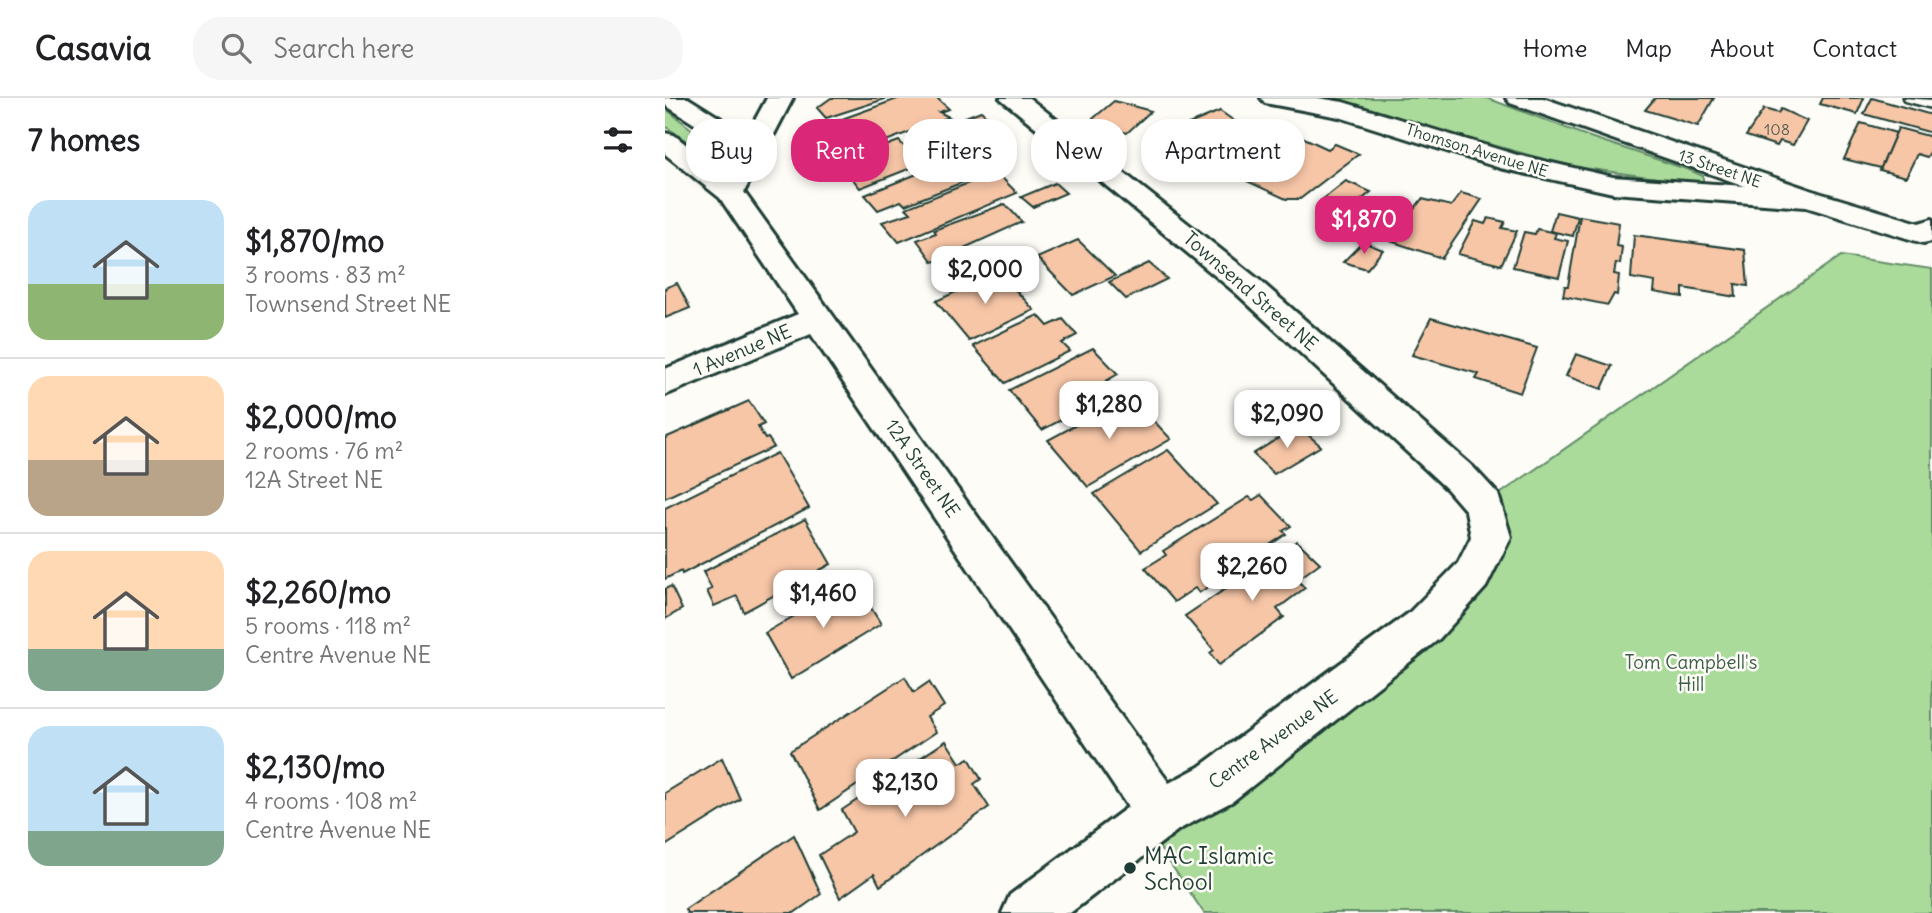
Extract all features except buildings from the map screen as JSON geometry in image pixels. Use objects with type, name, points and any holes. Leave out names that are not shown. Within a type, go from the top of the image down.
[{"type":"street","points":[[671,98],[704,119]]},
{"type":"street","points":[[769,119],[781,98]]},
{"type":"street","name":"Townsend Street NE","points":[[1013,98],[1163,215],[1247,286],[1459,478],[1483,505],[1491,537]]},
{"type":"street","name":"Thomson Avenue NE","points":[[1274,98],[1343,110],[1510,162],[1613,185],[1809,199]]},
{"type":"street","name":"13 Street NE","points":[[1519,98],[1809,199],[1928,231]]},
{"type":"street","name":"12A Street NE","points":[[665,141],[730,192],[820,317],[1161,813]]},
{"type":"street","points":[[730,192],[735,182]]},
{"type":"street","name":"1 Avenue NE","points":[[665,383],[820,317]]},
{"type":"street","name":"Centre Avenue NE","points":[[1028,913],[1161,813],[1216,784],[1424,626],[1472,575],[1491,537]]},
{"type":"lane","points":[[1910,98],[1932,104]]},
{"type":"green space","points":[[1321,98],[1487,98],[1587,136],[1692,171],[1703,176],[1703,181],[1692,183],[1569,166]]},
{"type":"green space","points":[[665,108],[686,125],[686,141],[665,126]]},
{"type":"green space","name":"Tom Campbell's Hill","points":[[1841,256],[1932,269],[1932,913],[1204,913],[1144,825],[1473,575],[1484,505]]},
{"type":"place","name":"MAC Islamic School","points":[[1130,868]]}]
